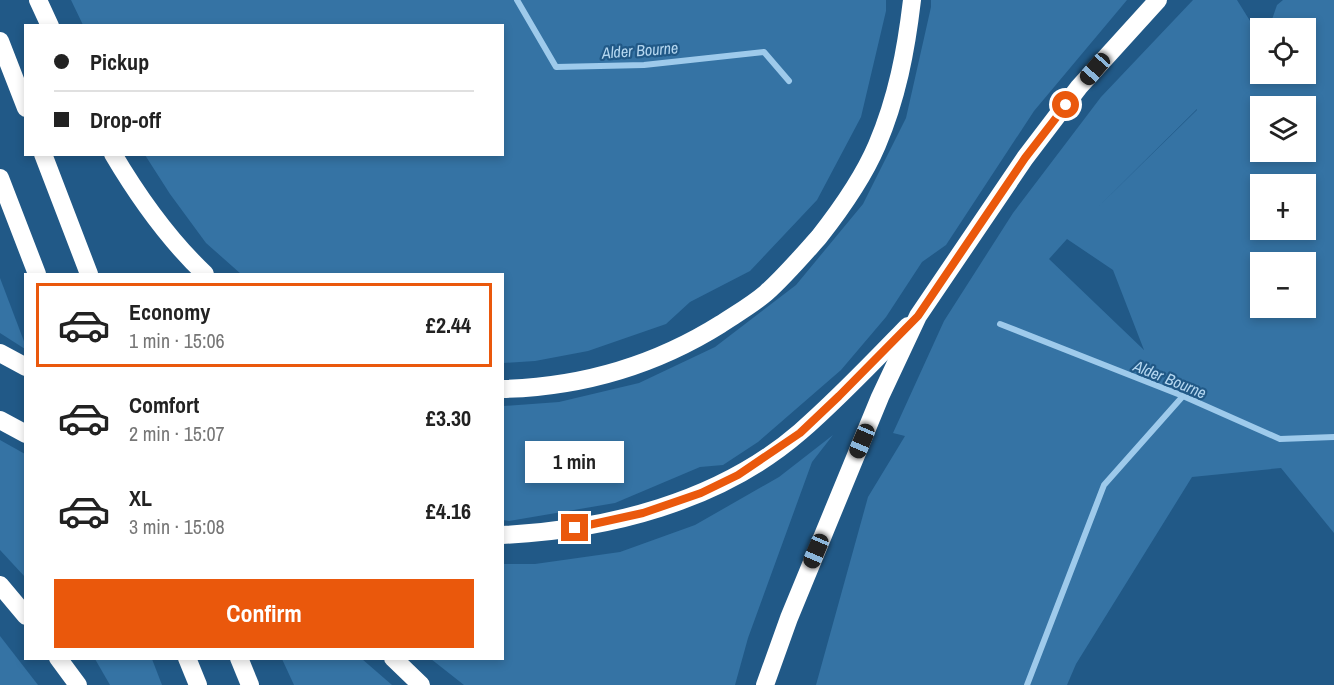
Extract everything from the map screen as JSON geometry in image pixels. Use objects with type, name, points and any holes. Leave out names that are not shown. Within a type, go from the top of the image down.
[{"type":"highway","points":[[38,0],[49,24]]},
{"type":"highway","points":[[504,389],[554,386],[634,367],[665,355],[696,339],[765,294],[826,228],[846,200],[876,147],[899,80],[906,50],[912,0]]},
{"type":"highway","points":[[765,685],[789,618],[880,397],[918,316],[1025,158],[1079,87],[1158,0]]},
{"type":"highway","points":[[0,41],[24,103]]},
{"type":"highway","points":[[44,156],[89,273]]},
{"type":"highway","points":[[114,156],[158,223],[204,273]]},
{"type":"highway","points":[[0,178],[37,273]]},
{"type":"highway","points":[[504,536],[556,531],[643,513],[701,493],[738,475],[800,433],[918,316]]},
{"type":"highway","points":[[0,353],[24,367]]},
{"type":"highway","points":[[0,420],[24,433]]},
{"type":"highway","points":[[0,585],[24,614]]},
{"type":"highway","points":[[59,660],[78,685]]},
{"type":"highway","points":[[188,660],[198,685]]},
{"type":"highway","points":[[240,660],[250,685]]},
{"type":"highway","points":[[395,660],[421,685]]},
{"type":"shaded area","points":[[71,0],[886,0],[886,11],[861,117],[817,200],[750,271],[690,302],[666,324],[588,351],[535,361],[504,363],[504,273],[240,273],[206,243],[146,156],[504,156],[504,24],[83,24]]},
{"type":"shaded area","points":[[931,0],[1127,0],[1034,111],[946,245],[922,262],[886,317],[841,370],[758,442],[723,465],[700,467],[615,503],[504,520],[504,406],[559,402],[639,383],[715,347],[796,285],[863,204],[906,118]]},
{"type":"shaded area","points":[[1193,0],[1237,0],[1250,21],[1250,84],[1316,84],[1316,18],[1272,18],[1277,5],[1283,0],[1334,0],[1334,533],[1281,468],[1192,477],[1076,664],[1067,685],[816,685],[868,497],[905,436],[893,433],[944,321],[1013,213],[1101,97]],"holes":[[[1197,109],[1197,110],[1097,208]],[[1067,239],[1113,270],[1144,350],[1049,259]]]},
{"type":"shaded area","points":[[0,278],[24,341],[24,348],[0,333]]},
{"type":"shaded area","points":[[833,435],[812,462],[748,638],[735,685],[464,685],[432,660],[504,660],[504,564],[535,564],[620,552],[695,525],[779,477]]},
{"type":"shaded area","points":[[0,440],[24,453],[24,576],[0,550]]},
{"type":"shaded area","points":[[0,636],[38,685],[0,685]]},
{"type":"shaded area","points":[[96,660],[152,660],[162,685],[110,685]]},
{"type":"shaded area","points":[[282,660],[363,660],[392,685],[294,685]]},
{"type":"waterway","name":"Alder Bourne","points":[[517,0],[556,67],[644,65],[764,52],[789,81]]},
{"type":"waterway","name":"Alder Bourne","points":[[1000,324],[1183,396],[1280,439],[1334,437]]},
{"type":"waterway","points":[[1027,685],[1104,485],[1183,396]]},
{"type":"route","points":[[575,528],[643,513],[701,493],[738,475],[800,433],[918,316],[1025,158],[1066,105]]}]
